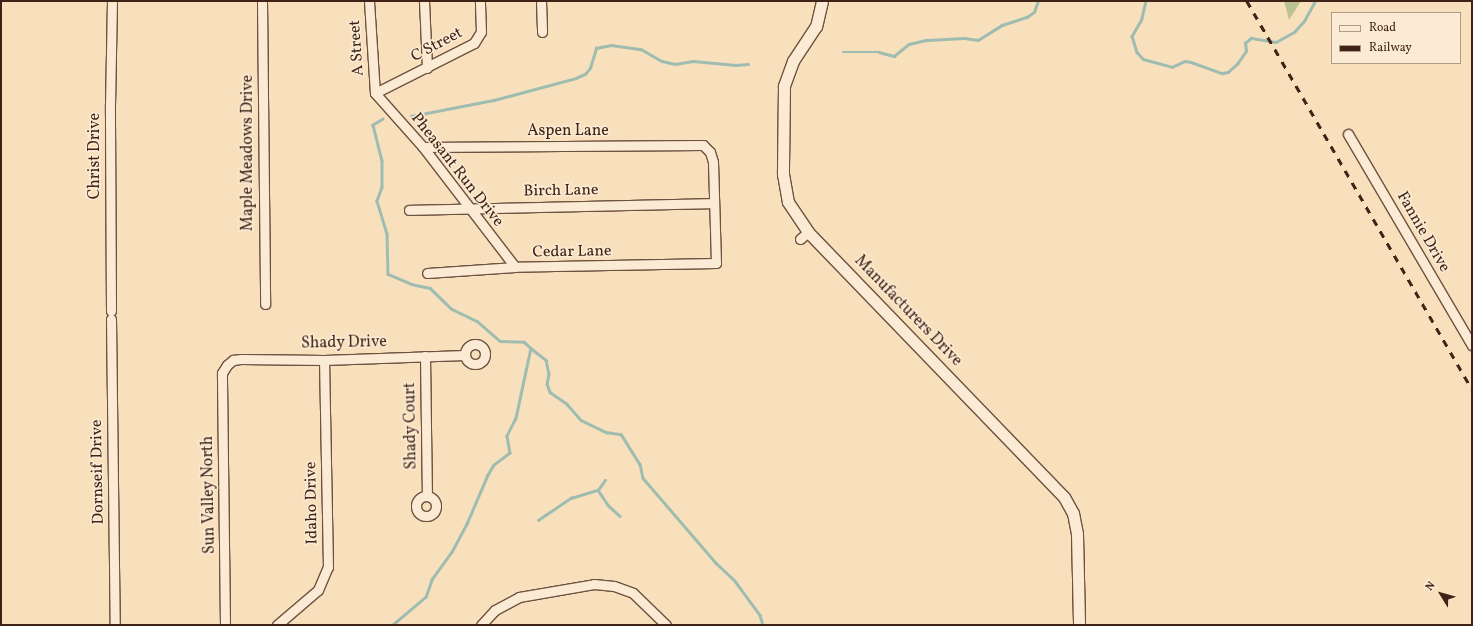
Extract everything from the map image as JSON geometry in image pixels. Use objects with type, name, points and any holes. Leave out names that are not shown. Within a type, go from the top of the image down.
[{"type":"street","name":"Christ Drive","points":[[111,315],[110,105],[112,1]]},
{"type":"street","name":"Maple Meadows Drive","points":[[262,1],[264,304]]},
{"type":"street","name":"A Street","points":[[369,1],[374,93]]},
{"type":"street","points":[[424,1],[427,68]]},
{"type":"street","name":"C Street","points":[[374,93],[427,68],[474,43],[481,32],[480,1]]},
{"type":"street","points":[[541,1],[542,32]]},
{"type":"street","name":"Manufacturers Drive","points":[[822,1],[816,26],[790,67],[783,93],[784,185],[793,212],[804,235],[1064,497],[1073,513],[1077,534],[1079,625]]},
{"type":"street","name":"Pheasant Run Drive","points":[[374,93],[423,147],[515,267]]},
{"type":"street","name":"Fannie Drive","points":[[1348,134],[1472,345]]},
{"type":"street","name":"Aspen Lane","points":[[423,147],[703,145],[710,152],[713,162],[714,203]]},
{"type":"street","name":"Birch Lane","points":[[409,210],[714,203]]},
{"type":"street","name":"Cedar Lane","points":[[428,273],[515,267],[709,265],[716,263],[714,203]]},
{"type":"street","name":"Dornseif Drive","points":[[111,315],[115,625]]},
{"type":"street","name":"Shady Drive","points":[[227,365],[233,360],[241,359],[324,360],[465,355]]},
{"type":"street","name":"Shady Court","points":[[425,356],[427,496]]},
{"type":"street","name":"Idaho Drive","points":[[277,625],[318,590],[328,567],[324,360]]},
{"type":"street","name":"Sun Valley North","points":[[225,625],[222,373],[227,365]]},
{"type":"street","points":[[481,625],[495,610],[519,597],[594,584],[614,586],[633,593],[666,625]]},
{"type":"green space","points":[[1284,1],[1301,1],[1289,20]]},
{"type":"waterway","points":[[843,52],[879,52],[894,56],[909,44],[927,40],[964,38],[978,40],[1002,25],[1027,17],[1034,12],[1038,1]]},
{"type":"waterway","points":[[1146,1],[1142,19],[1132,36],[1137,52],[1143,59],[1172,67],[1185,61],[1191,62],[1222,73],[1228,72],[1237,64],[1246,51],[1245,43],[1251,38],[1276,42],[1294,32],[1304,21],[1315,1]]},
{"type":"waterway","points":[[411,116],[494,100],[576,78],[585,74],[590,68],[596,48],[611,45],[641,49],[662,61],[675,64],[693,61],[736,65],[748,64]]},
{"type":"waterway","points":[[383,119],[373,125],[382,160],[382,187],[377,201],[387,234],[388,274],[411,284],[430,288],[452,309],[477,321],[500,341],[524,342],[531,348],[516,418],[507,436],[510,453],[494,465],[488,475],[467,524],[452,552],[432,580],[426,597],[393,625]]},
{"type":"waterway","points":[[532,349],[546,360],[549,374],[547,384],[550,392],[567,404],[581,420],[606,432],[621,434],[640,464],[643,478],[716,563],[735,581],[760,615],[763,625]]},
{"type":"waterway","points":[[538,520],[571,498],[598,490],[605,480]]},
{"type":"waterway","points":[[598,490],[608,505],[620,516]]},
{"type":"railway","points":[[1247,1],[1472,389]]}]
